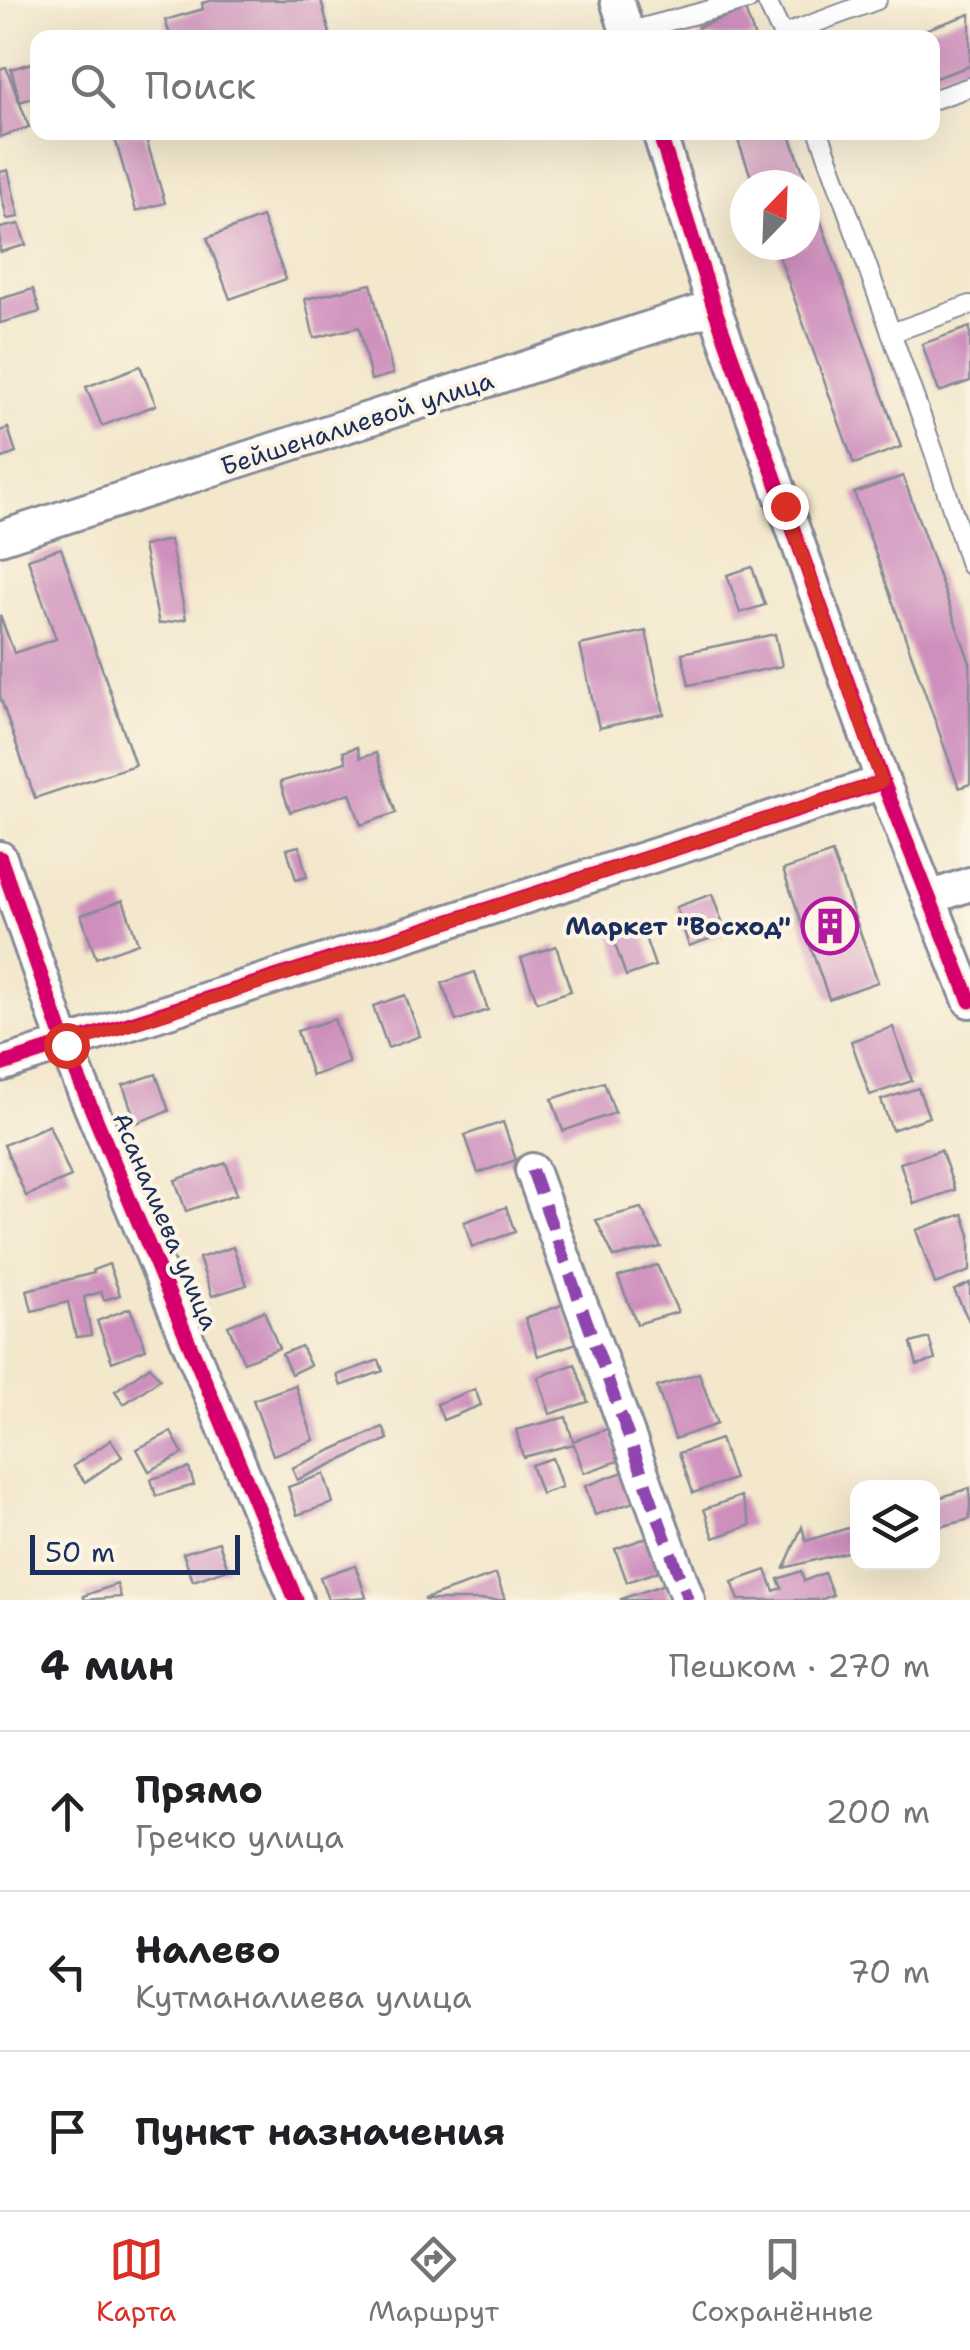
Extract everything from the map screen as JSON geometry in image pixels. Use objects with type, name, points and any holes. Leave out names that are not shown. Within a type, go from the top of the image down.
[{"type":"street","points":[[617,0],[626,30]]},
{"type":"street","points":[[662,140],[714,308],[882,782],[970,1001]]},
{"type":"street","name":"Бейшеналиевой улица","points":[[0,538],[714,308]]},
{"type":"street","points":[[0,1064],[882,782]]},
{"type":"street","name":"Асаналиева улица","points":[[0,858],[66,1045],[296,1600]]},
{"type":"street","points":[[930,898],[970,884]]},
{"type":"street","points":[[532,1170],[688,1600]]},
{"type":"lane","points":[[645,30],[748,0]]},
{"type":"lane","points":[[766,0],[781,30]]},
{"type":"lane","points":[[800,30],[878,0]]},
{"type":"lane","points":[[940,97],[970,87]]},
{"type":"lane","points":[[821,140],[970,565]]},
{"type":"lane","points":[[891,333],[970,306]]},
{"type":"building","points":[[321,0],[329,30],[168,30],[165,20],[203,9],[202,3]]},
{"type":"building","points":[[745,10],[752,30],[699,30],[698,27]]},
{"type":"building","points":[[970,14],[970,66],[940,76],[940,30],[924,30]]},
{"type":"building","points":[[30,63],[30,99],[20,102],[11,69]]},
{"type":"building","points":[[6,67],[29,127],[0,137],[0,69]]},
{"type":"building","points":[[115,140],[146,140],[165,203],[136,211]]},
{"type":"building","points":[[738,140],[792,140],[803,170],[749,170]]},
{"type":"building","points":[[8,170],[19,217],[7,219],[0,172]]},
{"type":"building","points":[[262,217],[286,279],[230,299],[207,238]]},
{"type":"building","points":[[820,219],[901,447],[854,464],[780,260],[820,260]]},
{"type":"building","points":[[19,224],[26,245],[0,252],[0,228]]},
{"type":"building","points":[[371,284],[393,374],[371,380],[359,327],[314,338],[305,299]]},
{"type":"building","points":[[33,289],[40,312],[0,323],[0,299]]},
{"type":"building","points":[[970,327],[970,381],[939,392],[922,344]]},
{"type":"building","points":[[140,366],[156,405],[102,426],[86,387]]},
{"type":"building","points":[[8,428],[16,453],[0,459],[0,431]]},
{"type":"building","points":[[903,476],[970,663],[970,784],[959,788],[854,493]]},
{"type":"building","points":[[170,540],[186,619],[159,624],[143,546]]},
{"type":"building","points":[[61,548],[135,765],[35,798],[0,697],[0,615],[14,653],[56,639],[28,559]]},
{"type":"building","points":[[752,567],[765,605],[740,613],[727,575]]},
{"type":"building","points":[[646,631],[664,714],[599,728],[580,645]]},
{"type":"building","points":[[775,634],[782,666],[689,685],[682,653]]},
{"type":"building","points":[[357,747],[360,758],[376,753],[396,813],[361,825],[350,793],[290,812],[280,782],[346,762],[343,752]]},
{"type":"building","points":[[299,846],[307,877],[296,880],[287,849]]},
{"type":"building","name":"Маркет \"Восход\"","points":[[832,853],[878,982],[829,999],[783,870]]},
{"type":"building","points":[[712,894],[726,933],[689,946],[676,907]]},
{"type":"building","points":[[123,900],[138,943],[96,958],[81,915]]},
{"type":"building","points":[[640,923],[655,966],[626,976],[611,933]]},
{"type":"building","points":[[556,946],[571,991],[537,1002],[521,958]]},
{"type":"building","points":[[475,972],[488,1010],[456,1021],[442,983]]},
{"type":"building","points":[[405,995],[420,1036],[388,1048],[373,1006]]},
{"type":"building","points":[[334,1019],[349,1063],[312,1076],[297,1031]]},
{"type":"building","points":[[893,1027],[912,1081],[870,1095],[851,1041]]},
{"type":"building","points":[[156,1074],[169,1111],[136,1123],[123,1085]]},
{"type":"building","points":[[604,1082],[615,1113],[563,1131],[552,1099]]},
{"type":"building","points":[[918,1088],[929,1117],[892,1130],[881,1100]]},
{"type":"building","points":[[503,1122],[516,1160],[478,1173],[465,1135]]},
{"type":"building","points":[[49,1125],[71,1177],[26,1196],[4,1145]]},
{"type":"building","points":[[941,1150],[955,1190],[914,1204],[900,1163]]},
{"type":"building","points":[[226,1163],[237,1194],[186,1211],[175,1180]]},
{"type":"building","points":[[506,1207],[515,1232],[472,1247],[464,1222]]},
{"type":"building","points":[[641,1208],[661,1247],[614,1257],[596,1220]]},
{"type":"building","points":[[963,1214],[970,1235],[970,1271],[935,1284],[916,1230]]},
{"type":"building","points":[[233,1247],[247,1285],[212,1296],[199,1258]]},
{"type":"building","points":[[109,1264],[120,1295],[104,1300],[101,1292],[84,1297],[91,1335],[76,1337],[68,1302],[32,1311],[27,1290],[94,1273],[93,1270]]},
{"type":"building","points":[[657,1265],[678,1312],[637,1324],[618,1277]]},
{"type":"building","points":[[970,1283],[970,1323],[954,1290]]},
{"type":"building","points":[[564,1304],[577,1343],[538,1356],[525,1318]]},
{"type":"building","points":[[130,1308],[146,1349],[112,1362],[97,1321]]},
{"type":"building","points":[[264,1311],[279,1348],[244,1362],[228,1326]]},
{"type":"building","points":[[929,1338],[935,1360],[917,1365],[911,1343]]},
{"type":"building","points":[[301,1346],[310,1365],[291,1374],[282,1354]]},
{"type":"building","points":[[379,1360],[383,1371],[341,1386],[337,1375]]},
{"type":"building","points":[[575,1364],[588,1402],[550,1414],[538,1377]]},
{"type":"building","points":[[150,1366],[160,1379],[124,1404],[115,1391]]},
{"type":"building","points":[[699,1373],[717,1424],[675,1439],[657,1387]]},
{"type":"building","points":[[295,1385],[314,1440],[273,1455],[253,1400]]},
{"type":"building","points":[[475,1389],[481,1405],[443,1420],[437,1404]]},
{"type":"building","points":[[566,1417],[573,1441],[610,1428],[621,1460],[584,1473],[574,1444],[523,1457],[516,1430]]},
{"type":"building","points":[[383,1427],[388,1439],[297,1480],[292,1468]]},
{"type":"building","points":[[171,1432],[183,1454],[149,1471],[137,1449]]},
{"type":"building","points":[[720,1439],[734,1479],[693,1493],[679,1453]]},
{"type":"building","points":[[111,1440],[122,1457],[85,1482],[73,1466]]},
{"type":"building","points":[[552,1458],[562,1487],[541,1494],[531,1465]]},
{"type":"building","points":[[189,1468],[194,1485],[156,1496],[151,1479]]},
{"type":"building","points":[[623,1472],[634,1502],[595,1515],[585,1486]]},
{"type":"building","points":[[324,1474],[333,1503],[297,1515],[288,1487]]},
{"type":"building","points":[[970,1488],[970,1519],[940,1527],[940,1497]]},
{"type":"building","points":[[741,1496],[751,1525],[714,1538],[704,1509]]},
{"type":"building","points":[[802,1527],[806,1541],[850,1527],[850,1551],[784,1568]]},
{"type":"building","points":[[651,1536],[662,1570],[627,1582],[615,1549]]},
{"type":"building","points":[[219,1542],[228,1569],[193,1581],[183,1553]]},
{"type":"building","points":[[355,1565],[366,1597],[328,1600],[320,1577]]},
{"type":"building","points":[[766,1570],[774,1591],[782,1588],[778,1579],[801,1571],[804,1581],[824,1573],[833,1595],[820,1600],[739,1600],[732,1582]]},
{"type":"building","points":[[496,1574],[505,1600],[425,1600],[425,1599]]},
{"type":"building","points":[[117,1584],[121,1597],[85,1600],[83,1596]]},
{"type":"building","points":[[665,1584],[671,1600],[621,1599]]},
{"type":"marked path","points":[[532,1170],[688,1600]]},
{"type":"cycle path","points":[[662,140],[714,307],[883,782],[970,1001]]},
{"type":"cycle path","points":[[0,1065],[883,782]]},
{"type":"cycle path","points":[[0,858],[65,1045],[296,1600]]},
{"type":"place","name":"Маркет \"Восход\"","points":[[830,926]]},
{"type":"route","points":[[66,1045],[882,782],[785,506]]}]
